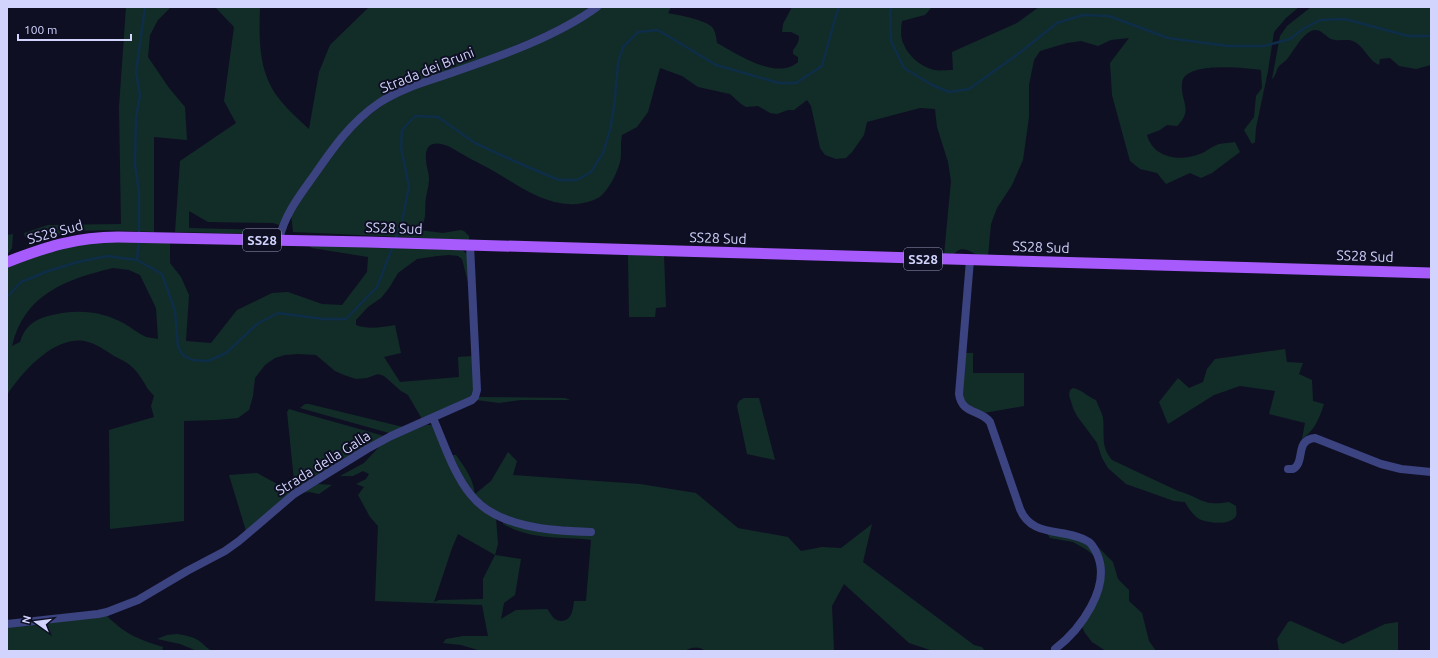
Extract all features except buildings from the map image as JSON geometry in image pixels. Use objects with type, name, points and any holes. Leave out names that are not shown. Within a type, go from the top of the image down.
[{"type":"main road","name":"SS28 Sud","points":[[7,262],[43,248],[72,240],[91,237],[156,237],[415,243],[1431,273]]},
{"type":"street","name":"Strada dei Bruni","points":[[279,240],[281,229],[288,214],[338,142],[358,120],[376,105],[404,90],[479,63],[560,30],[597,7]]},
{"type":"street","name":"Strada della Galla","points":[[7,624],[98,614],[138,600],[232,546],[284,501],[378,443],[468,403],[474,398],[476,393],[470,245]]},
{"type":"street","points":[[970,260],[959,394],[961,401],[966,408],[984,417],[990,422],[1020,509],[1026,520],[1039,528],[1078,537],[1088,541],[1094,547],[1101,564],[1100,582],[1094,602],[1074,631],[1055,649]]},
{"type":"street","points":[[433,418],[459,475],[471,496],[480,505],[499,516],[527,526],[591,532]]},
{"type":"street","points":[[1288,469],[1293,469],[1297,466],[1304,442],[1308,439],[1315,438],[1381,464],[1401,469],[1431,472]]},
{"type":"green space","points":[[126,7],[171,7],[158,20],[150,35],[148,57],[169,88],[185,107],[187,140],[154,137],[154,232],[110,230],[77,231],[39,240],[29,239],[25,237],[24,233],[48,225],[121,224],[119,107]]},
{"type":"green space","points":[[215,7],[260,7],[261,56],[267,79],[273,90],[290,112],[309,129],[319,72],[330,45],[369,7],[593,7],[582,15],[533,38],[373,104],[286,212],[279,225],[273,223],[208,222],[189,211],[189,228],[266,230],[271,234],[175,232],[180,161],[236,123],[224,101],[234,27]]},
{"type":"green space","points":[[602,7],[671,7],[668,13],[692,18],[710,25],[714,30],[717,43],[757,64],[779,69],[789,67],[798,62],[798,57],[793,54],[793,50],[798,43],[799,36],[791,32],[782,32],[783,24],[792,7],[932,7],[925,15],[902,21],[901,36],[903,42],[909,54],[916,61],[929,69],[953,70],[952,52],[1017,23],[1039,7],[1299,7],[1286,18],[1274,32],[1268,71],[1256,128],[1255,142],[1252,144],[1244,130],[1254,117],[1256,96],[1262,88],[1261,70],[1230,67],[1216,68],[1193,71],[1185,76],[1182,83],[1182,89],[1186,110],[1185,115],[1177,126],[1167,125],[1160,130],[1147,135],[1150,143],[1161,153],[1176,158],[1184,158],[1202,153],[1219,144],[1235,142],[1240,152],[1212,173],[1201,178],[1190,173],[1166,184],[1157,173],[1140,169],[1130,161],[1112,95],[1110,63],[1129,38],[1111,40],[1098,46],[1081,41],[1067,43],[1040,51],[1034,60],[1029,85],[1029,117],[1023,160],[1012,185],[997,208],[991,224],[988,256],[980,256],[962,249],[953,255],[944,255],[951,181],[948,162],[937,127],[935,109],[920,108],[867,122],[864,135],[852,152],[846,158],[836,159],[825,155],[820,148],[811,106],[807,100],[794,110],[788,110],[777,114],[770,113],[758,106],[746,107],[730,94],[698,87],[682,76],[660,68],[648,112],[637,127],[622,135],[621,159],[617,171],[608,188],[596,199],[585,203],[570,204],[546,200],[523,189],[450,147],[436,143],[429,146],[426,154],[429,181],[426,197],[425,218],[419,230],[443,233],[461,230],[469,236],[469,240],[293,232],[291,214],[341,142],[359,123],[391,99],[578,23]]},
{"type":"green space","points":[[1311,7],[1431,7],[1431,65],[1416,69],[1399,66],[1390,58],[1380,59],[1379,65],[1372,61],[1362,48],[1355,42],[1349,40],[1331,39],[1322,32],[1315,30],[1307,33],[1287,59],[1279,66],[1272,79],[1280,36],[1287,26]]},
{"type":"green space","points":[[13,234],[12,248],[7,255],[7,235]]},
{"type":"green space","points":[[170,241],[170,263],[181,277],[189,295],[186,341],[211,343],[237,310],[272,293],[288,292],[322,304],[342,305],[367,272],[368,257],[312,248],[307,245],[462,250],[467,254],[469,286],[462,259],[458,256],[449,255],[417,259],[398,273],[381,298],[368,307],[356,320],[356,325],[370,328],[395,325],[401,353],[384,357],[400,382],[459,377],[458,357],[472,356],[474,387],[471,396],[422,419],[408,395],[401,391],[384,376],[378,374],[367,378],[356,379],[335,371],[316,355],[298,354],[285,355],[275,358],[265,365],[255,378],[253,396],[249,410],[238,418],[184,421],[184,521],[110,529],[109,430],[154,417],[151,406],[154,396],[138,373],[128,364],[96,345],[84,341],[73,341],[61,344],[50,350],[30,366],[7,395],[7,267],[54,249],[85,242]],"holes":[[[113,268],[129,270],[140,275],[156,308],[158,339],[146,337],[116,319],[97,313],[68,312],[48,316],[34,322],[24,333],[20,342],[12,346],[18,328],[26,313],[37,301],[50,292],[64,284],[96,272]]]},
{"type":"green space","points":[[628,255],[664,256],[666,307],[656,308],[655,317],[629,317]]},
{"type":"green space","points":[[1285,349],[1287,362],[1303,363],[1299,374],[1312,380],[1313,401],[1324,404],[1316,424],[1302,439],[1305,423],[1269,414],[1275,391],[1240,386],[1214,395],[1168,424],[1159,402],[1178,378],[1189,388],[1203,382],[1207,369],[1215,359]]},
{"type":"green space","points":[[965,353],[973,353],[973,373],[1024,373],[1024,406],[984,413],[965,404],[962,390]]},
{"type":"green space","points":[[1073,388],[1096,400],[1103,418],[1104,445],[1112,460],[1202,501],[1213,503],[1229,502],[1236,506],[1236,516],[1229,521],[1219,523],[1199,519],[1189,509],[1185,502],[1174,501],[1126,484],[1108,468],[1102,458],[1097,443],[1077,416],[1069,395],[1070,390]]},
{"type":"green space","points":[[478,397],[565,398],[570,400],[521,400],[499,403],[476,400]]},
{"type":"green space","points":[[744,398],[759,398],[775,460],[747,454],[737,406],[739,401]]},
{"type":"green space","points":[[305,404],[403,427],[389,433],[300,408]]},
{"type":"green space","points":[[289,409],[384,436],[295,490],[287,412]]},
{"type":"green space","points":[[426,425],[433,426],[450,467],[467,496],[478,507],[496,518],[498,544],[495,555],[521,559],[515,595],[504,603],[501,619],[516,610],[547,609],[553,617],[559,621],[568,619],[573,608],[574,601],[586,601],[591,540],[546,537],[525,533],[503,524],[503,521],[524,528],[557,533],[591,535],[591,529],[545,525],[514,519],[500,513],[475,495],[452,455],[456,455],[468,473],[475,494],[491,481],[508,452],[517,461],[513,475],[640,484],[696,493],[738,528],[788,537],[801,551],[822,547],[841,548],[872,524],[863,562],[974,645],[982,647],[985,651],[933,651],[909,643],[844,584],[832,606],[834,651],[705,651],[700,648],[695,648],[685,651],[481,651],[461,645],[443,643],[446,639],[463,636],[488,636],[482,605],[375,601],[378,526],[370,517],[358,495],[364,487],[356,484],[366,479],[369,474],[363,471],[353,476],[340,476],[364,463],[380,446],[392,439]],"holes":[[[458,534],[495,555],[483,579],[483,599],[439,600],[434,602]]]},
{"type":"green space","points":[[257,473],[292,492],[246,531],[229,475]]},
{"type":"green space","points":[[318,484],[332,485],[319,494],[309,492],[301,493]]},
{"type":"green space","points":[[1046,532],[1074,539],[1089,546],[1097,558],[1073,542],[1050,538]]},
{"type":"green space","points":[[1094,543],[1113,562],[1118,579],[1129,590],[1129,601],[1142,613],[1149,641],[1156,651],[1106,651],[1092,642],[1085,633],[1081,625],[1100,591]]},
{"type":"green space","points":[[106,615],[119,627],[132,635],[163,647],[162,651],[9,651],[7,648],[7,627]]},
{"type":"green space","points":[[1291,621],[1343,644],[1385,624],[1398,622],[1398,651],[1279,651],[1277,639],[1288,622]]},
{"type":"green space","points":[[177,634],[196,639],[212,651],[197,651],[180,644],[157,639],[167,635]]},
{"type":"waterway","points":[[139,235],[139,194],[135,163],[136,117],[140,96],[136,72],[145,7]]},
{"type":"waterway","points":[[395,239],[401,226],[409,186],[401,148],[402,130],[415,116],[438,117],[475,143],[523,165],[559,180],[577,180],[591,172],[603,153],[610,130],[614,107],[618,63],[623,47],[638,32],[658,30],[716,65],[779,83],[796,83],[822,66],[839,7]]},
{"type":"waterway","points":[[892,7],[890,11],[891,41],[904,68],[932,85],[949,92],[969,89],[1018,54],[1057,23],[1083,15],[1109,16],[1168,38],[1228,46],[1264,46],[1290,39],[1303,29],[1320,20],[1345,19],[1408,36],[1431,36]]},
{"type":"waterway","points":[[137,260],[139,240]]},
{"type":"waterway","points":[[7,297],[21,282],[48,271],[78,262],[107,256],[137,260],[162,274],[175,311],[178,347],[183,355],[192,360],[208,361],[226,353],[257,324],[278,313],[323,319],[346,319],[377,287],[393,246]]}]
